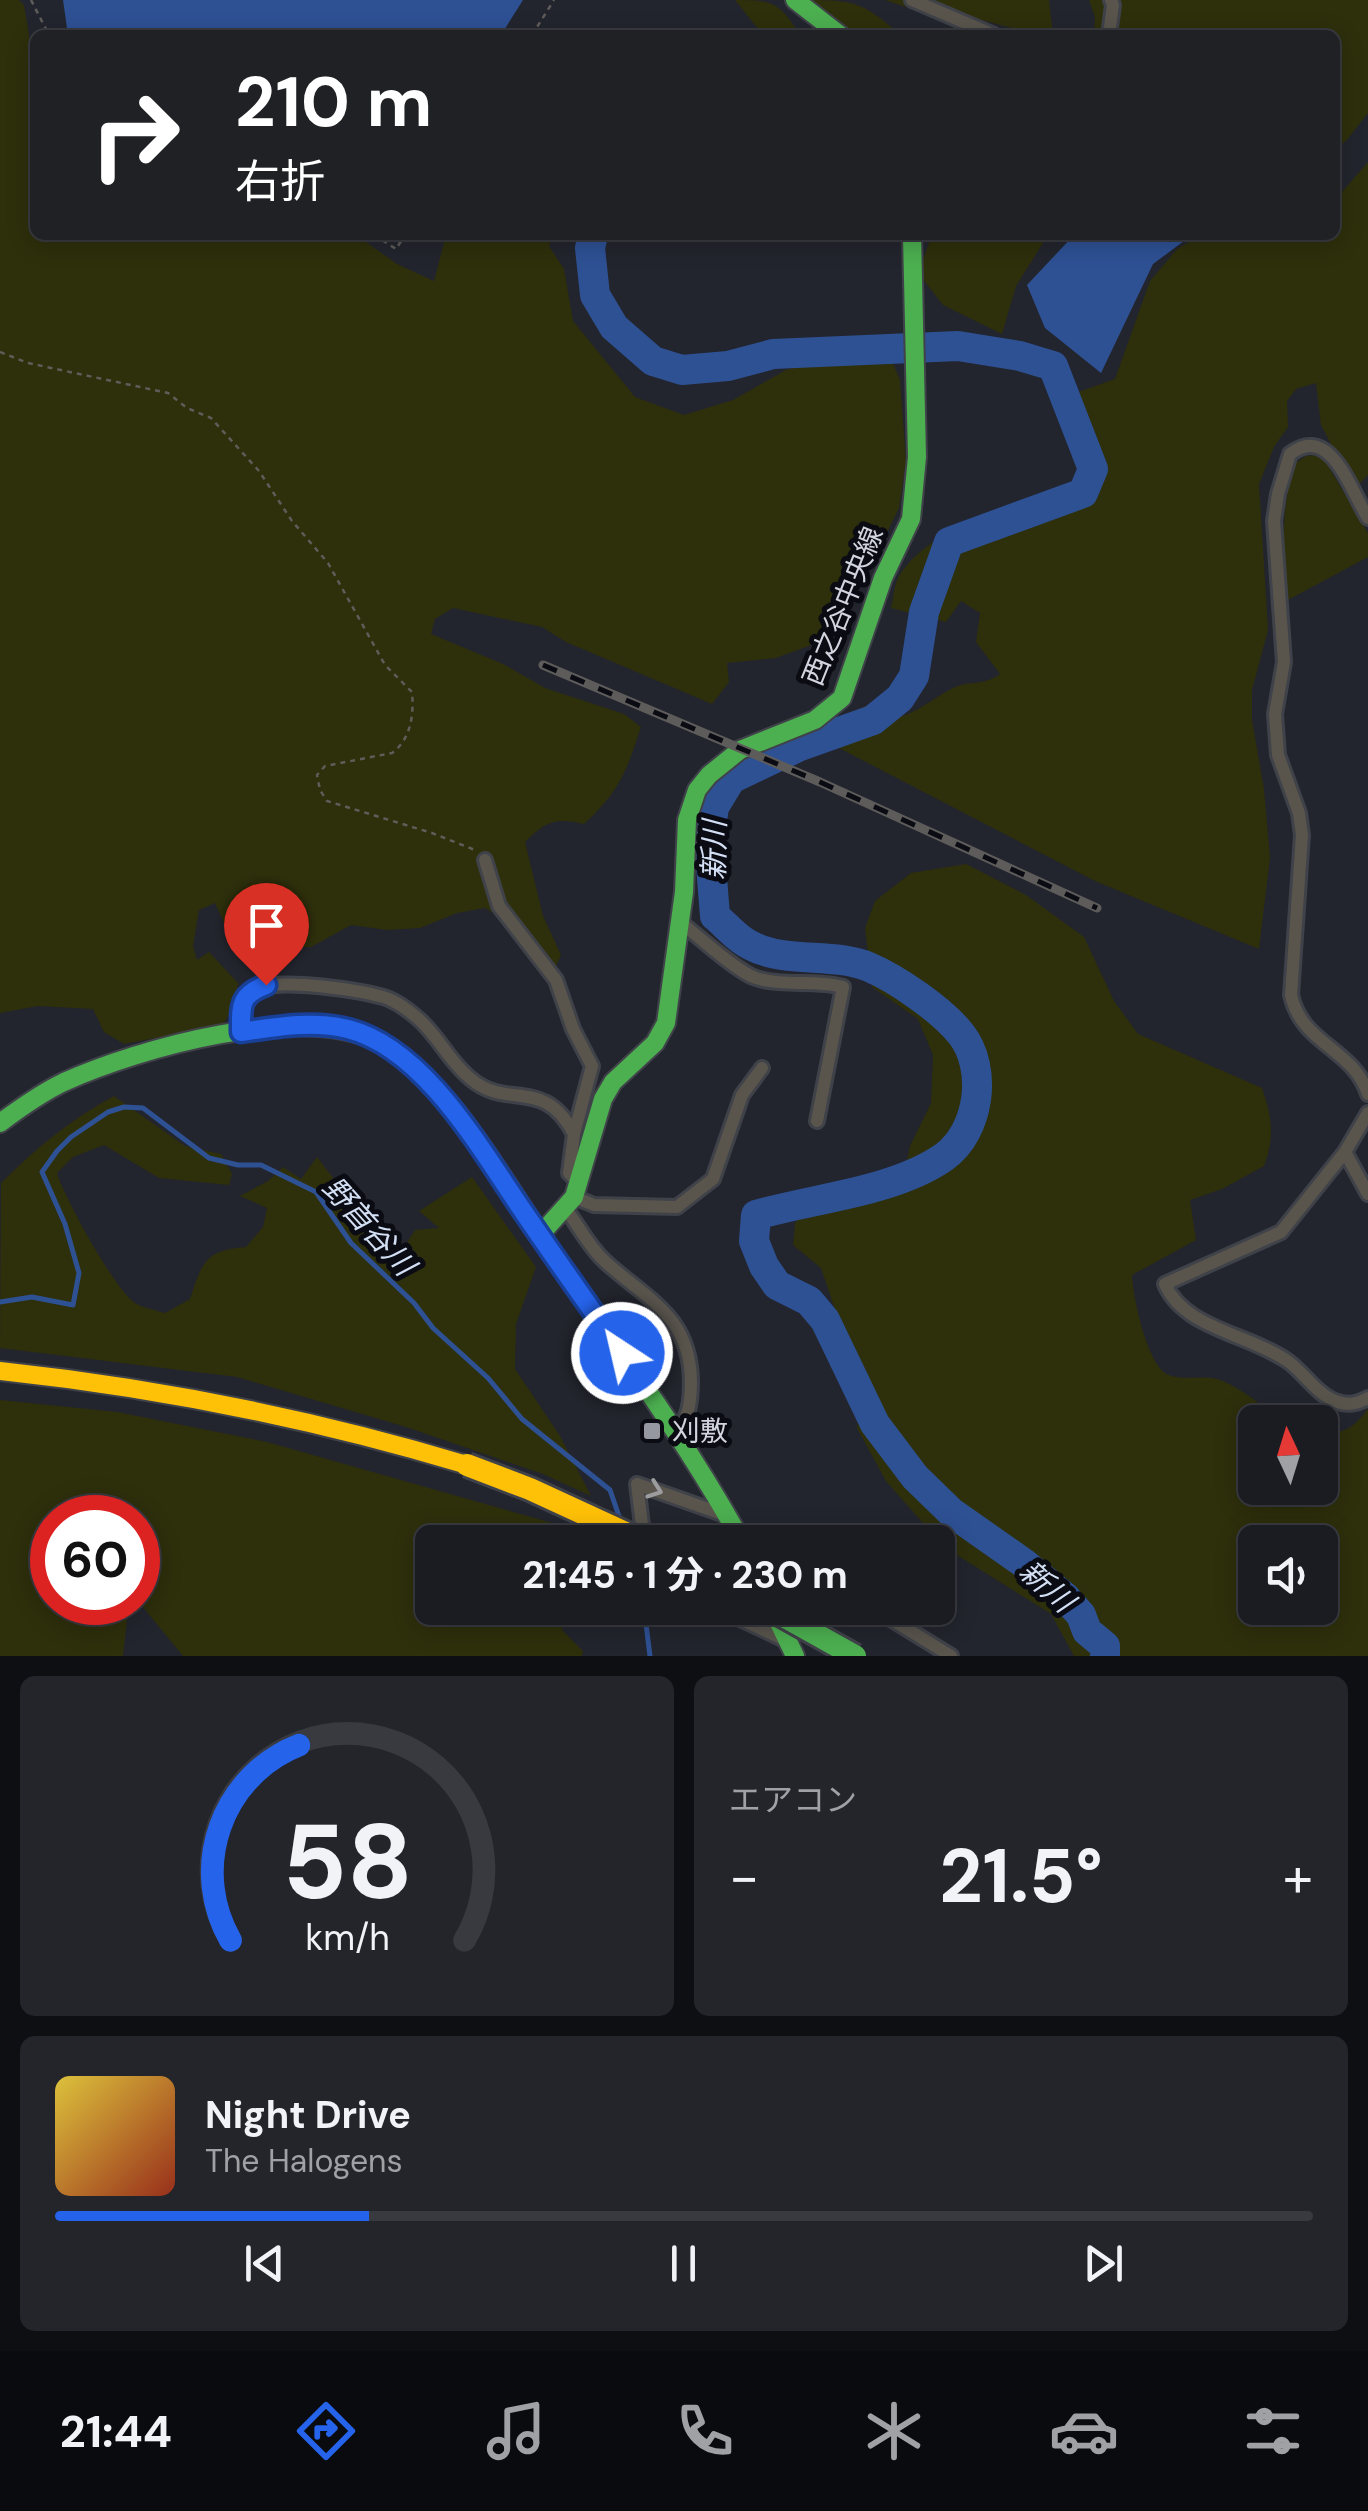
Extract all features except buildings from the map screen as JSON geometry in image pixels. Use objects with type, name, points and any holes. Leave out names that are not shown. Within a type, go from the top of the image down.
[{"type":"main road","points":[[795,0],[834,30]]},
{"type":"main road","name":"西之谷中央線","points":[[540,1236],[573,1196],[603,1099],[614,1082],[655,1043],[666,1023],[685,886],[684,828],[698,789],[731,755],[811,723],[842,698],[883,578],[911,519],[917,458],[912,240]]},
{"type":"main road","points":[[0,1123],[59,1084],[97,1068],[241,1032],[314,1025],[348,1029],[378,1041],[405,1059],[460,1120],[677,1433],[733,1525]]},
{"type":"main road","points":[[0,1372],[117,1384],[239,1404],[369,1435],[467,1465],[607,1525]]},
{"type":"main road","points":[[779,1625],[791,1649]]},
{"type":"main road","points":[[801,1625],[855,1656]]},
{"type":"street","points":[[912,0],[982,30]]},
{"type":"street","points":[[1109,30],[1111,0]]},
{"type":"street","points":[[1366,510],[1322,446],[1311,444],[1290,454],[1274,521],[1284,662],[1275,714],[1276,735],[1278,755],[1299,813],[1302,835],[1291,996],[1294,1012],[1304,1027],[1352,1064],[1368,1094]]},
{"type":"street","points":[[484,860],[499,906],[556,980],[572,1028],[592,1066],[574,1134],[569,1173],[573,1196],[606,1264],[639,1286],[669,1316],[684,1343],[691,1396],[686,1420],[677,1433]]},
{"type":"street","points":[[679,922],[754,978],[822,981],[843,987],[817,1122]]},
{"type":"street","points":[[241,1032],[242,1005],[250,991],[266,985],[353,990],[392,1000],[416,1016],[470,1079],[487,1089],[540,1098],[556,1108],[574,1134]]},
{"type":"street","points":[[573,1196],[594,1205],[677,1207],[714,1179],[742,1095],[762,1068]]},
{"type":"street","points":[[1368,1113],[1345,1152],[1281,1232],[1165,1284],[1172,1300],[1194,1318],[1253,1340],[1289,1363],[1328,1397],[1341,1404],[1355,1404],[1368,1398]]},
{"type":"street","points":[[1345,1152],[1368,1194]]},
{"type":"street","points":[[642,1525],[637,1484],[728,1516]]},
{"type":"street","points":[[748,1625],[791,1649]]},
{"type":"street","points":[[901,1625],[951,1656]]},
{"type":"path","points":[[31,0],[46,30]]},
{"type":"path","points":[[535,30],[554,0]]},
{"type":"path","points":[[382,240],[396,249],[402,240]]},
{"type":"path","points":[[0,352],[28,363],[168,393],[187,408],[212,418],[259,471],[292,521],[328,563],[385,665],[412,692],[413,718],[400,747],[392,754],[325,766],[317,775],[320,790],[328,801],[473,848],[484,860]]},
{"type":"shaded area","points":[[0,0],[19,0],[24,5],[30,40],[30,240],[363,240],[397,264],[434,281],[445,240],[552,240],[549,246],[564,269],[573,321],[635,397],[684,415],[733,400],[786,370],[828,358],[892,361],[900,380],[906,461],[899,508],[836,636],[776,658],[727,663],[729,682],[712,704],[566,642],[542,627],[453,608],[435,619],[431,634],[503,664],[545,688],[624,714],[641,727],[620,780],[584,824],[551,823],[525,842],[543,916],[561,955],[554,971],[518,928],[485,908],[457,913],[420,928],[387,930],[351,925],[311,947],[269,947],[245,955],[229,934],[215,903],[199,910],[193,946],[197,960],[209,952],[238,983],[235,1003],[223,1025],[124,1044],[104,1032],[93,1009],[38,1006],[0,1013]]},
{"type":"shaded area","points":[[735,0],[774,5],[796,30],[759,30]]},
{"type":"shaded area","points":[[800,0],[855,4],[895,30],[846,30]]},
{"type":"shaded area","points":[[885,0],[1049,0],[1052,30],[1015,30],[970,17],[948,21]]},
{"type":"shaded area","points":[[1089,0],[1368,0],[1368,113],[1340,145],[1340,30],[1094,30]]},
{"type":"shaded area","points":[[1368,162],[1368,475],[1358,485],[1346,473],[1321,425],[1316,383],[1296,389],[1287,401],[1288,427],[1274,447],[1259,484],[1268,630],[1252,690],[1252,720],[1270,858],[1259,949],[1095,881],[839,748],[854,711],[876,702],[903,716],[953,688],[1000,674],[976,642],[980,613],[961,601],[946,622],[891,608],[897,581],[912,559],[954,530],[1077,480],[1079,439],[1062,426],[1056,400],[1115,379],[1150,281],[1177,249],[1193,240],[1340,240],[1340,194]]},
{"type":"shaded area","points":[[930,240],[1045,240],[1016,286],[1002,334],[943,305],[918,273]]},
{"type":"shaded area","points":[[1315,455],[1324,459],[1368,533],[1368,557],[1288,600],[1286,500],[1294,464]]},
{"type":"shaded area","points":[[966,864],[1026,895],[1084,937],[1114,1001],[1138,1034],[1262,1088],[1271,1127],[1264,1166],[1222,1189],[1190,1200],[1196,1240],[1132,1275],[1135,1299],[1148,1346],[1161,1370],[1175,1377],[1226,1382],[1261,1405],[1238,1405],[1238,1505],[1338,1505],[1338,1432],[1348,1429],[1368,1409],[1368,1656],[1074,1656],[1051,1614],[955,1554],[955,1525],[925,1525],[886,1481],[857,1428],[863,1371],[838,1318],[821,1268],[793,1245],[795,1224],[807,1202],[900,1194],[910,1146],[931,1103],[933,1055],[918,1019],[872,987],[865,928],[875,901],[911,873]]},
{"type":"shaded area","points":[[114,1096],[185,1146],[221,1154],[232,1174],[229,1185],[159,1178],[104,1145],[73,1157],[57,1173],[69,1202],[115,1281],[138,1305],[165,1313],[190,1299],[202,1268],[213,1255],[246,1247],[263,1227],[267,1208],[240,1196],[268,1181],[283,1167],[301,1179],[317,1157],[396,1260],[415,1230],[439,1228],[419,1211],[472,1177],[536,1267],[516,1324],[515,1369],[560,1436],[591,1496],[543,1474],[406,1427],[237,1377],[0,1348],[1,1183],[54,1135]]},
{"type":"shaded area","points":[[0,1400],[117,1412],[267,1442],[559,1525],[415,1525],[415,1625],[563,1625],[562,1630],[583,1651],[582,1656],[183,1656],[158,1625],[160,1495],[30,1495],[30,1625],[127,1625],[123,1656],[0,1656]]},
{"type":"water","points":[[63,0],[523,0],[504,30],[67,30]]},
{"type":"water","points":[[1069,240],[1185,240],[1153,264],[1101,373],[1045,328],[1027,285]]},
{"type":"waterway","name":"新川","points":[[592,240],[595,295],[614,327],[653,361],[682,370],[728,366],[773,354],[958,346],[1020,356],[1053,366],[1093,469],[1083,493],[949,542],[924,612],[914,676],[900,698],[873,720],[800,746],[731,779],[714,807],[709,840],[715,916],[741,939],[764,951],[840,960],[880,972],[931,1005],[961,1034],[969,1048],[977,1081],[972,1116],[966,1132],[944,1157],[878,1186],[756,1215],[754,1241],[777,1285],[809,1301],[825,1320],[875,1424],[915,1477],[951,1512],[1065,1597],[1081,1615],[1087,1631],[1105,1646],[1105,1656]]},
{"type":"waterway","name":"野首谷川","points":[[0,1302],[32,1297],[73,1305],[79,1273],[65,1224],[42,1172],[71,1137],[108,1112],[124,1107],[143,1108],[209,1158],[238,1165],[261,1165],[316,1192],[351,1243],[488,1378],[522,1419],[610,1490],[621,1522]]},
{"type":"waterway","name":"野首谷川","points":[[646,1625],[650,1656]]},
{"type":"railway","points":[[543,665],[820,782],[1097,908]]},
{"type":"traffic: fast","points":[[795,0],[834,30]]},
{"type":"traffic: fast","points":[[540,1235],[574,1197],[603,1099],[613,1082],[655,1043],[666,1023],[684,892],[687,820],[697,790],[740,750],[815,720],[842,698],[883,578],[911,519],[917,457],[912,240]]},
{"type":"traffic: fast","points":[[0,1123],[47,1091],[96,1069],[221,1034],[308,1027],[346,1031],[379,1042],[429,1081],[475,1136],[674,1430],[732,1525]]},
{"type":"traffic: fast","points":[[780,1625],[795,1656]]},
{"type":"traffic: fast","points":[[799,1625],[855,1656]]},
{"type":"traffic: slow","points":[[0,1371],[119,1386],[236,1407],[352,1433],[467,1465]]},
{"type":"traffic: slow","points":[[467,1465],[608,1525]]},
{"type":"place","name":"刈敷","points":[[652,1431]]},
{"type":"route","points":[[266,985],[250,991],[242,1005],[241,1032],[314,1025],[348,1029],[378,1041],[405,1059],[460,1120],[622,1353]]}]
